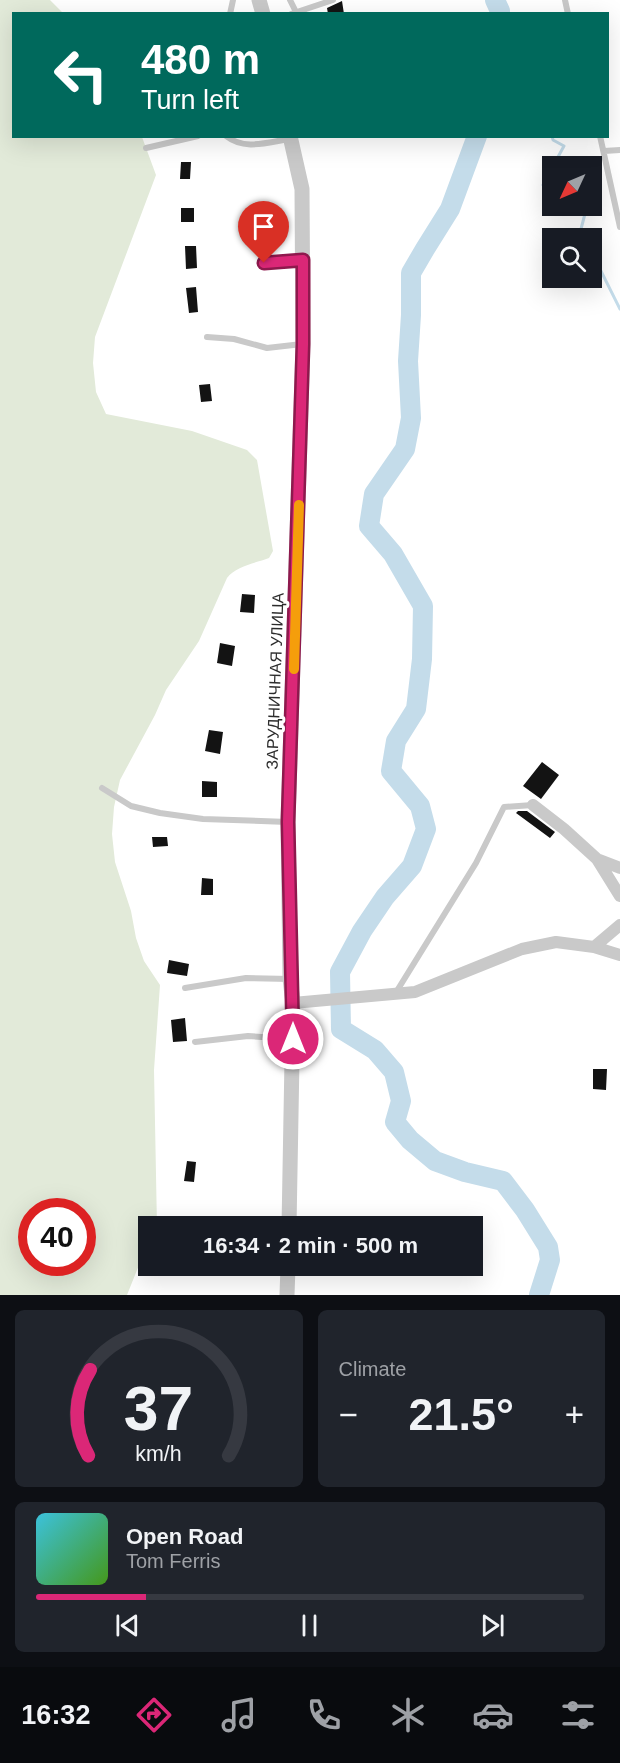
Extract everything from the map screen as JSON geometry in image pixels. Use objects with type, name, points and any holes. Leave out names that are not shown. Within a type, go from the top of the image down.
[{"type":"street","name":"ЗАРУДНИЧНАЯ УЛИЦА","points":[[289,1216],[293,1003],[290,979],[288,822],[303,344],[302,189],[291,138]]},
{"type":"street","points":[[533,805],[597,859],[620,896]]},
{"type":"street","points":[[597,859],[620,868]]},
{"type":"street","points":[[594,946],[620,925]]},
{"type":"street","points":[[293,1003],[415,992],[522,949],[556,942],[594,946],[620,955]]},
{"type":"street","points":[[287,1295],[288,1276]]},
{"type":"lane","points":[[297,12],[333,0]]},
{"type":"lane","points":[[146,148],[189,138]]},
{"type":"lane","points":[[229,138],[248,146],[291,138]]},
{"type":"lane","points":[[601,138],[620,227]]},
{"type":"lane","points":[[604,151],[620,150]]},
{"type":"lane","points":[[264,263],[303,260]]},
{"type":"lane","points":[[207,337],[234,339],[267,348],[303,344]]},
{"type":"lane","points":[[102,788],[130,806],[160,813],[203,819],[288,822]]},
{"type":"lane","points":[[395,994],[476,863],[504,807],[533,805]]},
{"type":"lane","points":[[185,988],[246,978],[290,979]]},
{"type":"lane","points":[[195,1042],[248,1036],[293,1039]]},
{"type":"green space","points":[[0,0],[50,0],[62,12],[12,12],[12,138],[142,138],[156,175],[95,337],[93,363],[96,392],[106,414],[192,431],[247,450],[257,460],[273,551],[269,558],[241,568],[227,578],[199,641],[166,690],[120,780],[114,807],[112,834],[115,862],[144,961],[160,985],[154,1070],[157,1216],[138,1216],[138,1268],[127,1295],[0,1295]]},
{"type":"building","points":[[342,1],[344,12],[328,12],[327,8]]},
{"type":"building","points":[[181,162],[191,162],[190,179],[180,179]]},
{"type":"building","points":[[181,208],[194,208],[194,222],[181,222]]},
{"type":"building","points":[[185,246],[196,246],[197,268],[186,269]]},
{"type":"building","points":[[196,287],[198,312],[189,313],[186,288]]},
{"type":"building","points":[[210,384],[212,401],[201,402],[199,385]]},
{"type":"building","points":[[242,594],[255,595],[254,613],[240,612]]},
{"type":"building","points":[[220,643],[235,646],[232,666],[217,663]]},
{"type":"building","points":[[209,730],[223,732],[220,754],[205,751]]},
{"type":"building","points":[[542,762],[559,775],[541,799],[523,786]]},
{"type":"building","points":[[202,781],[217,782],[217,797],[202,797]]},
{"type":"building","points":[[527,811],[555,832],[550,838],[516,813]]},
{"type":"building","points":[[152,837],[167,837],[168,846],[153,847]]},
{"type":"building","points":[[202,878],[213,879],[213,895],[201,895]]},
{"type":"building","points":[[169,960],[189,964],[187,976],[167,973]]},
{"type":"building","points":[[185,1018],[187,1041],[173,1042],[171,1020]]},
{"type":"building","points":[[593,1069],[607,1069],[606,1090],[593,1089]]},
{"type":"building","points":[[187,1161],[196,1162],[194,1182],[184,1181]]},
{"type":"waterway","points":[[495,0],[500,12]]},
{"type":"waterway","points":[[476,138],[450,209],[411,273],[408,361],[411,418],[405,449],[374,494],[369,526],[393,554],[423,606],[422,659],[416,709],[396,741],[391,771],[420,806],[426,829],[412,866],[385,897],[362,931],[340,972],[341,1029],[375,1050],[394,1072],[401,1101],[395,1122],[410,1140],[435,1161],[465,1172],[503,1181],[525,1210],[548,1247],[550,1260],[539,1295]]},
{"type":"waterway","points":[[552,138],[564,146],[558,156]]},
{"type":"waterway","points":[[581,228],[584,216]]},
{"type":"waterway","points":[[602,273],[620,309]]},
{"type":"slow traffic","points":[[294,669],[299,505]]},
{"type":"route","points":[[264,263],[303,260],[298,546],[288,822],[293,1039]]}]
